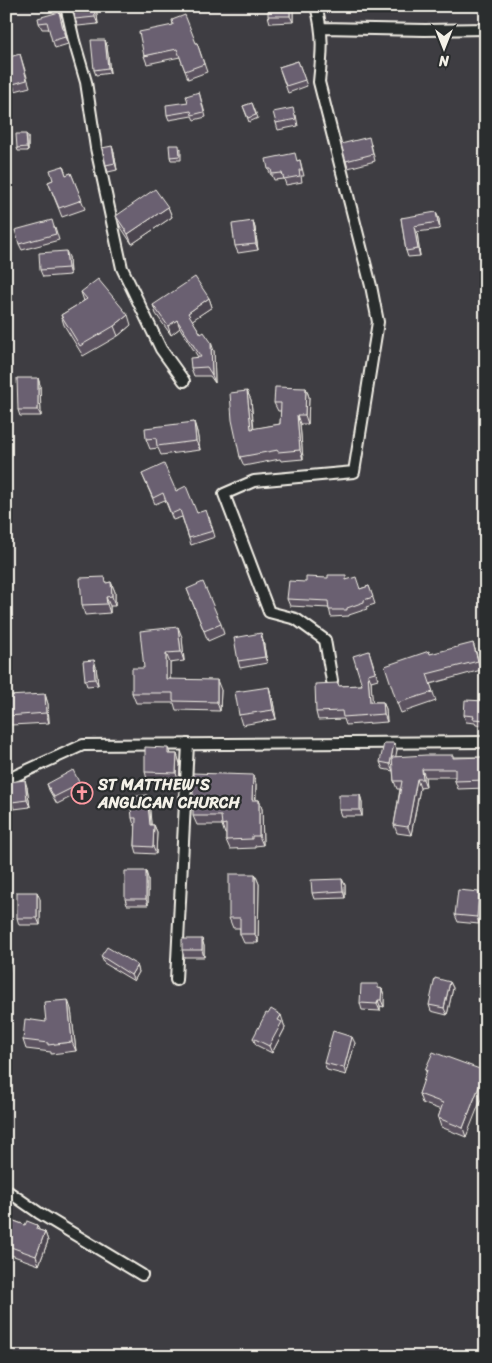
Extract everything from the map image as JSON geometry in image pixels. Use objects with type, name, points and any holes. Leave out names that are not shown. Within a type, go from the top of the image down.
[{"type":"street","points":[[66,6],[86,82],[96,148],[122,268],[160,350],[184,381]]},
{"type":"street","points":[[316,6],[322,28],[322,56],[319,82],[369,277],[378,322],[354,472],[254,481],[224,494],[269,612],[296,619],[325,640],[332,681]]},
{"type":"street","points":[[322,28],[425,30],[486,28]]},
{"type":"street","points":[[6,780],[83,745],[486,742]]},
{"type":"street","points":[[176,980],[188,744]]},
{"type":"street","points":[[6,1190],[39,1213],[142,1275]]},
{"type":"building","points":[[75,6],[94,6],[95,17],[75,19],[73,8]]},
{"type":"building","points":[[268,6],[290,6],[290,16],[268,16]]},
{"type":"building","points":[[59,12],[65,37],[52,41],[47,22],[39,23],[38,18]]},
{"type":"building","points":[[185,15],[204,64],[185,71],[177,49],[144,56],[139,32],[173,25],[172,20]]},
{"type":"building","points":[[91,40],[105,40],[108,68],[94,70]]},
{"type":"building","points":[[20,54],[27,80],[13,84],[6,58]]},
{"type":"building","points":[[298,61],[305,80],[286,86],[279,67]]},
{"type":"building","points":[[199,92],[204,112],[192,115],[191,111],[167,115],[166,105],[188,102],[186,96]]},
{"type":"building","points":[[252,103],[256,115],[248,118],[243,106]]},
{"type":"building","points":[[293,108],[296,119],[276,123],[273,112]]},
{"type":"building","points":[[16,134],[26,134],[27,147],[17,148]]},
{"type":"building","points":[[369,137],[373,154],[346,161],[341,144]]},
{"type":"building","points":[[169,145],[179,145],[180,156],[170,157]]},
{"type":"building","points":[[112,146],[115,163],[106,165],[102,148]]},
{"type":"building","points":[[295,153],[297,161],[300,160],[302,170],[299,170],[300,176],[284,179],[282,173],[272,174],[271,169],[268,169],[266,159]]},
{"type":"building","points":[[63,166],[66,175],[71,173],[82,200],[59,208],[48,182],[53,180],[50,170]]},
{"type":"building","points":[[155,189],[168,207],[128,234],[116,216]]},
{"type":"building","points":[[436,212],[438,222],[414,226],[418,249],[406,251],[401,218]]},
{"type":"building","points":[[52,220],[56,234],[19,244],[15,230]]},
{"type":"building","points":[[253,221],[256,244],[235,246],[232,224]]},
{"type":"building","points":[[66,251],[68,268],[40,270],[39,253]]},
{"type":"building","points":[[195,277],[209,298],[188,313],[201,334],[204,332],[211,342],[212,375],[207,367],[191,368],[190,358],[201,357],[177,320],[168,326],[153,305]]},
{"type":"building","points":[[98,279],[128,315],[114,326],[80,346],[61,315],[87,299],[81,292]]},
{"type":"building","points":[[17,378],[38,378],[38,410],[18,410]]},
{"type":"building","points":[[275,387],[306,388],[305,415],[297,415],[300,450],[278,452],[278,450],[240,457],[232,420],[230,393],[247,391],[251,429],[280,424],[281,403],[274,403]]},
{"type":"building","points":[[194,422],[196,441],[157,446],[156,438],[146,439],[145,428]]},
{"type":"building","points":[[164,464],[176,491],[186,486],[197,513],[206,510],[213,531],[189,538],[180,510],[171,514],[163,493],[153,498],[142,474]]},
{"type":"building","points":[[328,575],[346,575],[346,580],[356,577],[360,589],[369,586],[373,597],[347,608],[347,610],[329,610],[328,601],[287,599],[289,581],[306,582],[306,577],[328,578]]},
{"type":"building","points":[[105,577],[106,583],[111,582],[112,596],[106,597],[107,604],[82,605],[80,578]]},
{"type":"building","points":[[203,582],[221,624],[204,631],[187,589]]},
{"type":"building","points":[[178,627],[181,652],[166,653],[166,679],[217,680],[217,702],[173,701],[173,693],[132,693],[132,668],[144,668],[140,631]]},
{"type":"building","points":[[261,633],[265,657],[238,661],[234,638]]},
{"type":"building","points":[[473,643],[478,661],[427,674],[433,692],[397,703],[385,666],[429,651],[430,654]]},
{"type":"building","points":[[369,651],[375,672],[368,674],[370,702],[383,702],[384,714],[343,717],[342,711],[316,712],[315,684],[362,685],[353,656]]},
{"type":"building","points":[[94,660],[95,679],[85,680],[83,661]]},
{"type":"building","points":[[269,687],[273,710],[239,715],[235,692]]},
{"type":"building","points":[[45,694],[46,713],[8,716],[7,696]]},
{"type":"building","points":[[465,700],[486,701],[486,720],[473,719],[474,716],[464,715]]},
{"type":"building","points":[[384,743],[394,743],[390,764],[380,762]]},
{"type":"building","points":[[145,747],[168,748],[168,754],[177,754],[176,773],[145,772]]},
{"type":"building","points":[[453,755],[453,758],[486,757],[486,780],[455,781],[455,769],[422,769],[423,779],[417,779],[408,827],[394,825],[402,781],[394,781],[392,757]]},
{"type":"building","points":[[73,770],[80,784],[54,797],[47,784]]},
{"type":"building","points":[[193,773],[253,775],[252,800],[259,800],[259,836],[252,836],[252,839],[226,840],[226,824],[222,825],[221,816],[193,816]]},
{"type":"building","points":[[25,780],[27,800],[12,802],[9,782]]},
{"type":"building","points":[[147,795],[150,825],[154,825],[153,847],[135,846],[136,818],[132,818],[130,797]]},
{"type":"building","points":[[339,795],[360,795],[360,810],[339,810]]},
{"type":"building","points":[[485,821],[486,850],[484,850]]},
{"type":"building","points":[[125,871],[146,871],[146,899],[125,899]]},
{"type":"building","points":[[229,874],[255,874],[255,934],[240,934],[240,918],[229,918]]},
{"type":"building","points":[[342,879],[343,891],[312,893],[311,880]]},
{"type":"building","points":[[458,890],[479,892],[477,917],[455,915]]},
{"type":"building","points":[[17,892],[37,892],[37,918],[17,918]]},
{"type":"building","points":[[182,939],[202,939],[202,950],[182,950]]},
{"type":"building","points":[[6,945],[9,945],[6,958]]},
{"type":"building","points":[[107,947],[137,965],[131,975],[101,956]]},
{"type":"building","points":[[435,978],[450,982],[444,1008],[429,1005]]},
{"type":"building","points":[[361,984],[378,984],[378,988],[382,989],[381,1000],[378,1000],[377,1004],[360,1003]]},
{"type":"building","points":[[482,989],[486,990],[486,1001],[478,998]]},
{"type":"building","points":[[68,1000],[72,1042],[48,1045],[48,1043],[23,1040],[25,1019],[46,1022],[44,1002]]},
{"type":"building","points":[[271,1009],[281,1015],[278,1020],[282,1022],[269,1046],[253,1038],[266,1013],[268,1014]]},
{"type":"building","points":[[333,1031],[352,1037],[344,1068],[324,1063]]},
{"type":"building","points":[[433,1052],[485,1071],[463,1128],[438,1118],[443,1103],[419,1094],[427,1070],[425,1070]]},
{"type":"building","points":[[6,1218],[25,1225],[27,1221],[37,1225],[36,1229],[45,1232],[36,1256],[8,1246],[12,1235],[6,1234]]},
{"type":"place","name":"ST MATTHEW'S ANGLICAN CHURCH","points":[[82,793]]}]
